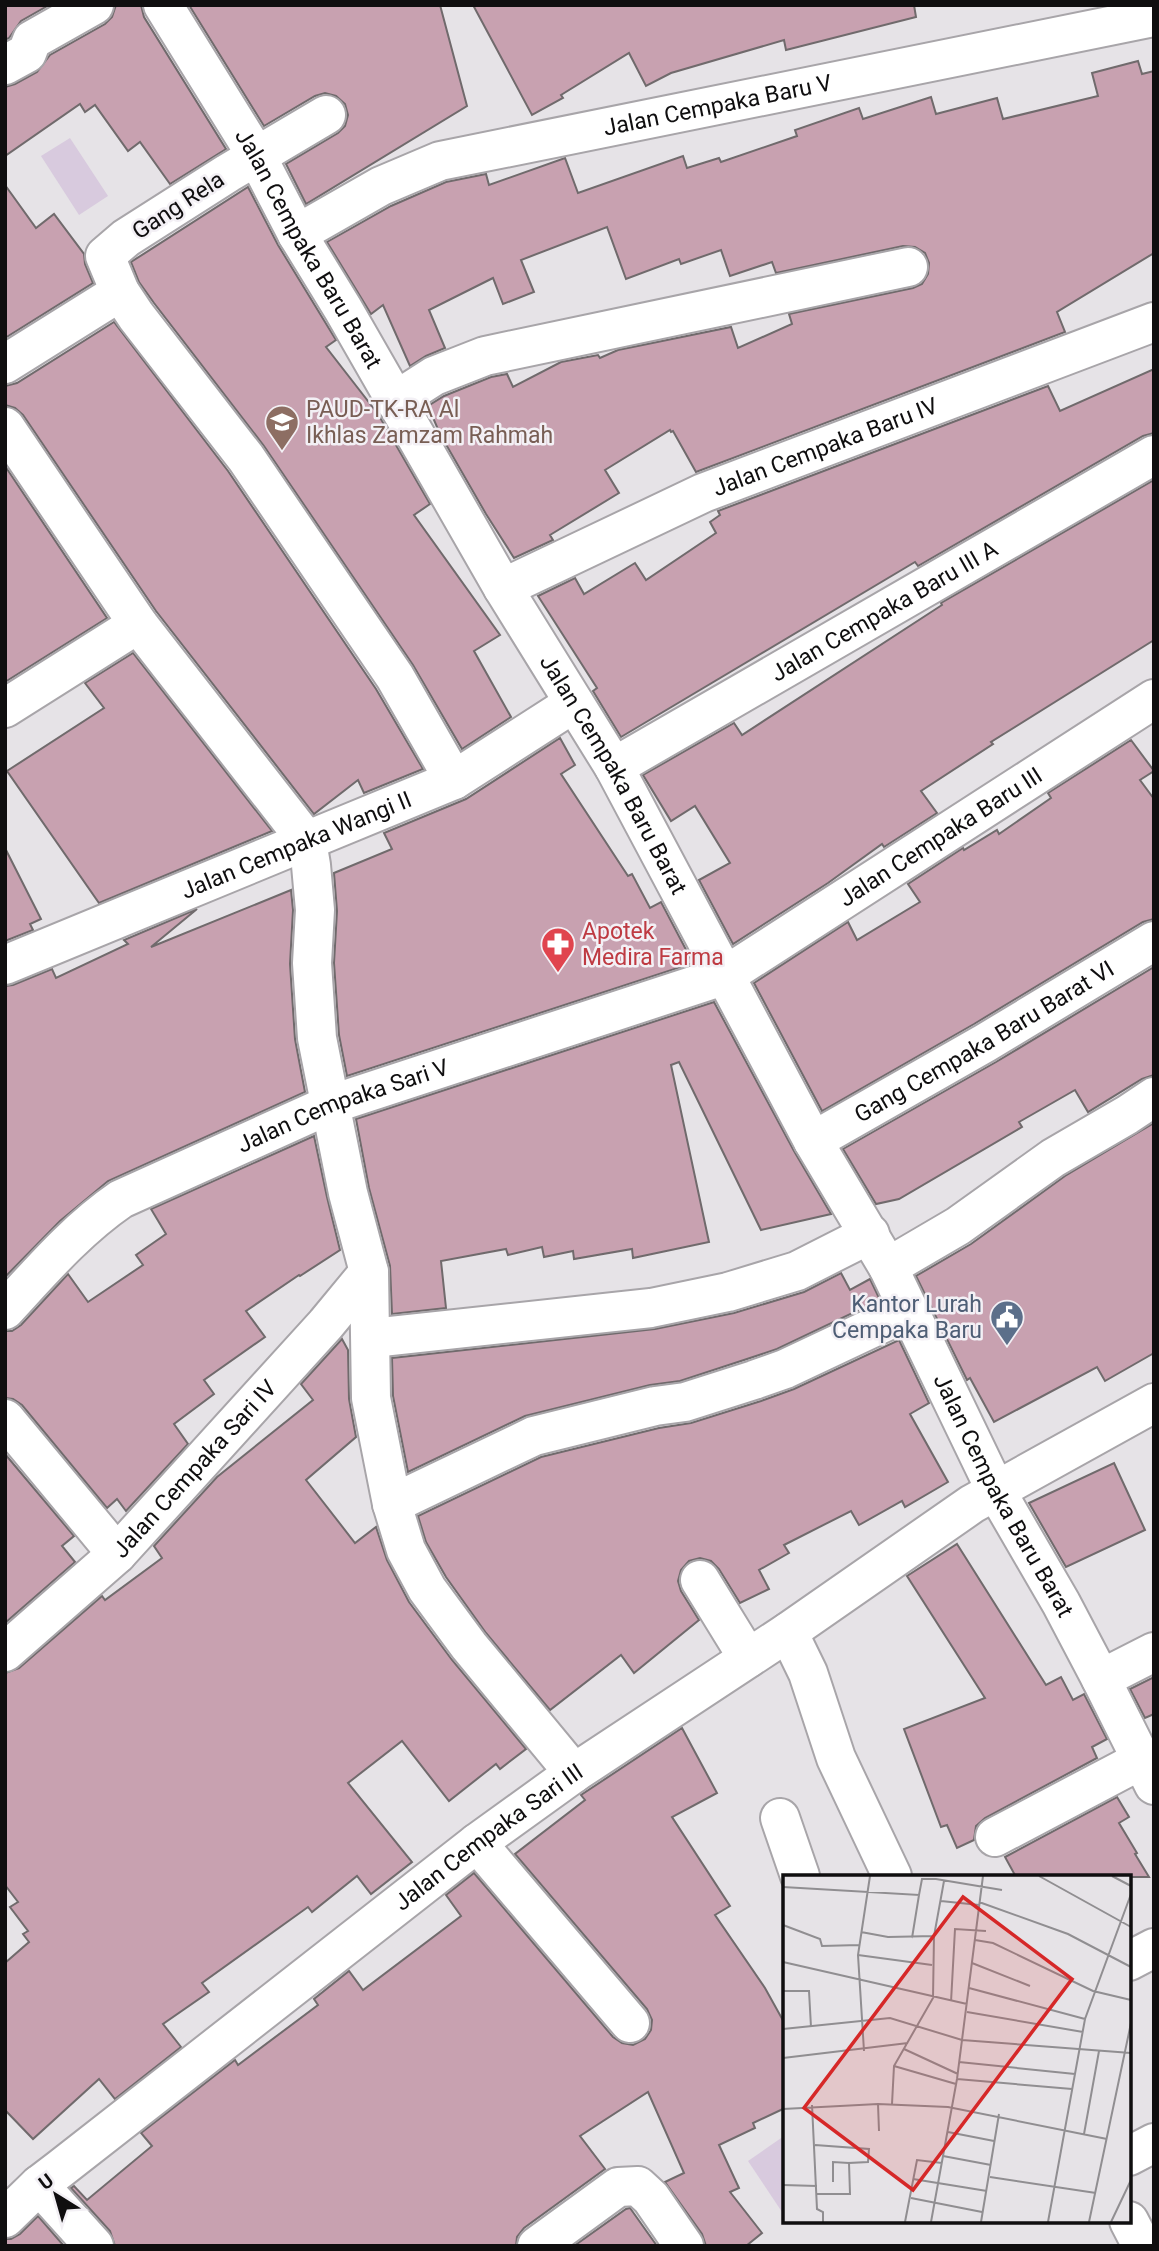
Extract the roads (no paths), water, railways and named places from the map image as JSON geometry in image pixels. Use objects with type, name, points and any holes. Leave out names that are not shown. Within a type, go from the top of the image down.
[{"type":"street","points":[[5,65],[27,53],[32,40],[94,5]]},
{"type":"street","name":"Jalan Cempaka Baru Barat","points":[[163,5],[256,156],[297,234],[503,588],[614,768],[813,1140],[888,1267],[996,1491],[1061,1603],[1148,1773]]},
{"type":"street","name":"Jalan Cempaka Baru V","points":[[297,234],[381,186],[440,161],[1154,17]]},
{"type":"street","name":"Gang Rela","points":[[120,292],[104,257],[126,238],[326,115]]},
{"type":"street","points":[[395,401],[434,376],[485,356],[908,267]]},
{"type":"street","points":[[5,364],[120,292],[246,458],[395,677],[454,780]]},
{"type":"street","name":"Jalan Cempaka Baru IV","points":[[503,588],[703,493],[1154,322]]},
{"type":"street","points":[[5,427],[138,624],[307,841],[312,865],[315,910],[312,963],[317,1038],[348,1193],[369,1272],[371,1398],[392,1504],[405,1550],[427,1589],[469,1646],[575,1773]]},
{"type":"street","name":"Jalan Cempaka Baru III A","points":[[614,768],[1154,455]]},
{"type":"street","points":[[5,708],[138,624]]},
{"type":"street","name":"Jalan Cempaka Baru III","points":[[726,975],[1154,698]]},
{"type":"street","name":"Jalan Cempaka Wangi II","points":[[5,965],[454,780],[574,703]]},
{"type":"street","name":"Gang Cempaka Baru Barat VI","points":[[813,1140],[985,1043],[1154,941]]},
{"type":"street","name":"Jalan Cempaka Sari V","points":[[5,1310],[63,1247],[97,1216],[121,1199],[329,1105],[726,975]]},
{"type":"street","points":[[888,1267],[958,1226],[1053,1158],[1154,1097]]},
{"type":"street","points":[[372,1338],[651,1308],[728,1293],[796,1271],[870,1234]]},
{"type":"street","name":"Jalan Cempaka Sari IV","points":[[5,1652],[117,1554],[326,1324],[369,1272]]},
{"type":"street","points":[[392,1504],[534,1436],[655,1406],[685,1402],[754,1380],[785,1369],[908,1311]]},
{"type":"street","name":"Jalan Cempaka Sari III","points":[[5,2218],[39,2185],[477,1843],[575,1773],[788,1632],[972,1504],[1154,1403]]},
{"type":"street","points":[[5,1419],[117,1554]]},
{"type":"street","points":[[700,1580],[748,1658]]},
{"type":"street","points":[[788,1632],[808,1673],[836,1758],[891,1875]]},
{"type":"street","points":[[1101,1679],[1154,1652]]},
{"type":"street","points":[[995,1837],[1148,1773]]},
{"type":"street","points":[[780,1818],[799,1875]]},
{"type":"street","points":[[477,1843],[630,2023]]},
{"type":"street","points":[[1131,1960],[1154,1948]]},
{"type":"street","points":[[1131,2155],[1154,2143]]},
{"type":"street","points":[[39,2185],[94,2246]]},
{"type":"street","points":[[537,2246],[618,2187],[638,2186],[651,2198],[684,2246]]},
{"type":"street","points":[[1130,2223],[1142,2246]]},
{"type":"place","name":"PAUD-TK-RA Al Ikhlas Zamzam Rahmah","points":[[282,452]]},
{"type":"place","name":"Apotek Medira Farma","points":[[558,974]]},
{"type":"place","name":"Kantor Lurah Cempaka Baru","points":[[1007,1347]]}]
